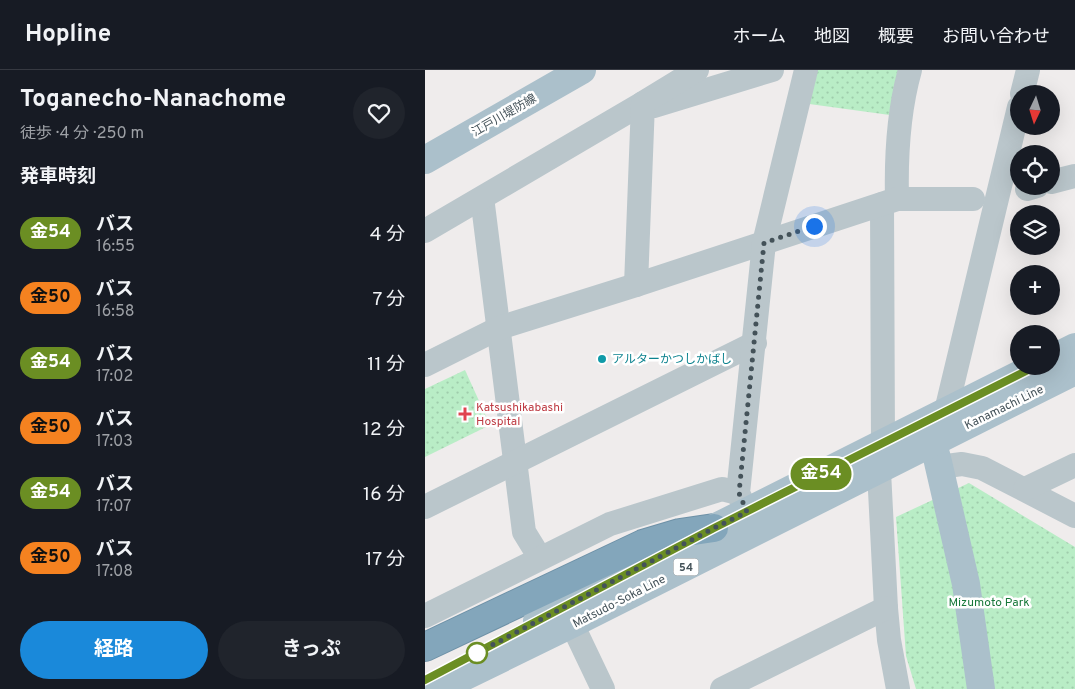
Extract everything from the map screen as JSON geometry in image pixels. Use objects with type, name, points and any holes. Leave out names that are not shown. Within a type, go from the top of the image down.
[{"type":"highway","points":[[425,648],[643,544],[671,536],[714,528]]},
{"type":"main road","name":"江戸川堤防線","points":[[425,160],[582,70]]},
{"type":"main road","points":[[1060,354],[1075,347]]},
{"type":"main road","name":"Kanamachi Line","points":[[935,436],[1075,371]]},
{"type":"main road","name":"Kanamachi Line","points":[[935,436],[1023,375]]},
{"type":"main road","name":"Matsudo-Soka Line","points":[[425,680],[714,528],[743,502],[883,443],[935,436]]},
{"type":"main road","name":"Matsudo-Soka Line","points":[[439,689],[879,471],[935,436]]},
{"type":"main road","points":[[935,436],[966,584],[981,689]]},
{"type":"street","points":[[425,231],[643,107],[697,70]]},
{"type":"street","points":[[643,107],[772,70]]},
{"type":"street","points":[[425,616],[610,524],[723,489],[743,502],[764,243],[806,70]]},
{"type":"street","points":[[883,443],[890,201],[897,160],[905,86],[910,70]]},
{"type":"street","points":[[1024,85],[1028,70]]},
{"type":"street","points":[[636,285],[643,107]]},
{"type":"street","points":[[1012,135],[935,436],[962,464],[974,466],[1025,489],[1075,516]]},
{"type":"street","points":[[1060,180],[1075,176]]},
{"type":"street","points":[[425,365],[499,328],[890,201],[973,199]]},
{"type":"street","points":[[479,200],[483,205],[524,532],[540,558]]},
{"type":"street","points":[[425,507],[755,343]]},
{"type":"street","points":[[1025,489],[1075,465]]},
{"type":"street","points":[[879,471],[886,608],[889,640],[898,689]]},
{"type":"street","points":[[723,689],[886,608]]},
{"type":"street","points":[[572,624],[603,689]]},
{"type":"green space","points":[[810,70],[904,70],[897,116],[802,103]]},
{"type":"green space","points":[[465,370],[490,425],[425,457],[425,389]]},
{"type":"green space","name":"Mizumoto Park","points":[[969,483],[1075,547],[1075,689],[916,689],[906,656],[896,517]]},
{"type":"bus line","name":"金54","points":[[425,680],[714,528],[1018,375]]},
{"type":"place","name":"アルターかつしかばし","points":[[602,359]]},
{"type":"place","name":"Katsushikabashi Hospital","points":[[465,414]]},
{"type":"route","points":[[477,653],[747,512],[739,493],[764,243],[814,226]]}]
